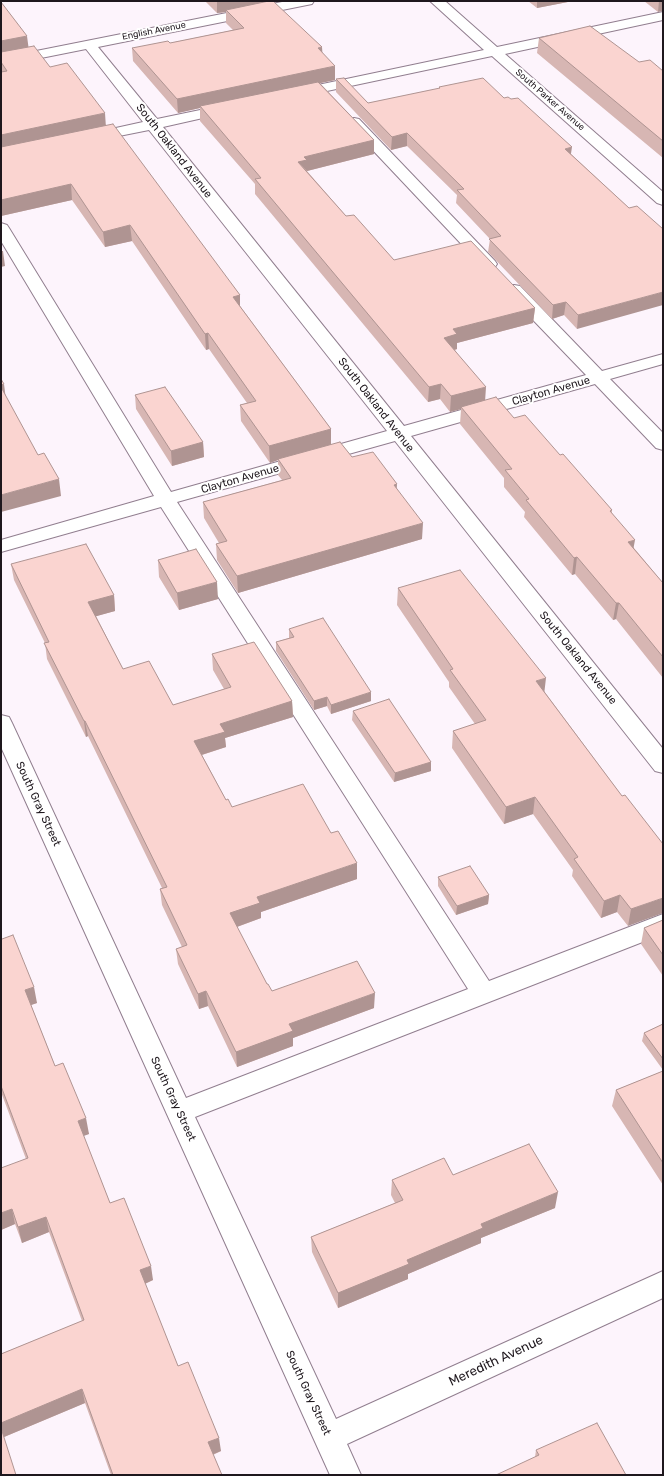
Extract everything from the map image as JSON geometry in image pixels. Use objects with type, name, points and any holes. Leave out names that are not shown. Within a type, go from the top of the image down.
[{"type":"street","name":"English Avenue","points":[[1,62],[307,1]]},
{"type":"street","name":"South Parker Avenue","points":[[437,1],[663,200]]},
{"type":"street","points":[[284,96],[333,100],[494,51],[660,20]]},
{"type":"street","name":"South Oakland Avenue","points":[[89,44],[663,765]]},
{"type":"street","points":[[333,100],[597,378],[663,444]]},
{"type":"street","points":[[77,140],[239,106]]},
{"type":"street","points":[[1,228],[166,500],[484,994]]},
{"type":"street","name":"Clayton Avenue","points":[[1,546],[663,359]]},
{"type":"street","name":"South Gray Street","points":[[1,723],[346,1475]]},
{"type":"street","points":[[179,1112],[663,924]]},
{"type":"street","name":"Meredith Avenue","points":[[328,1437],[663,1284]]},
{"type":"building","points":[[273,1],[322,47],[318,48],[335,66],[177,99],[132,48],[168,41],[170,43],[244,28],[226,10]]},
{"type":"building","points":[[1,2],[27,36],[1,41]]},
{"type":"building","points":[[590,26],[639,62],[650,60],[663,71],[663,141],[539,38]]},
{"type":"building","points":[[34,46],[50,67],[67,63],[105,113],[1,135],[1,72],[7,71],[1,62],[1,52]]},
{"type":"building","points":[[344,78],[368,103],[483,78],[504,98],[518,98],[572,147],[565,149],[629,208],[637,206],[663,229],[663,292],[578,315],[566,302],[553,305],[489,239],[501,236],[457,190],[464,189],[407,133],[392,137],[336,79]]},
{"type":"building","points":[[318,82],[374,140],[304,157],[307,160],[298,162],[346,216],[354,215],[394,260],[471,241],[535,308],[453,329],[457,334],[444,338],[486,387],[451,396],[441,384],[429,387],[255,179],[261,178],[200,106]]},
{"type":"building","points":[[113,124],[240,295],[233,297],[331,429],[269,446],[240,405],[256,401],[208,333],[205,334],[130,225],[103,232],[71,184],[1,200],[1,147]]},
{"type":"building","points":[[1,387],[38,455],[44,453],[59,479],[1,495]]},
{"type":"building","points":[[165,387],[203,442],[171,451],[135,395]]},
{"type":"building","points":[[496,397],[514,418],[525,415],[560,455],[563,454],[612,510],[610,511],[635,540],[628,542],[663,583],[663,657],[619,603],[616,603],[577,557],[574,558],[526,500],[529,499],[505,470],[512,469],[461,407]]},
{"type":"building","points":[[340,442],[352,457],[373,452],[397,484],[394,485],[423,523],[237,576],[216,544],[227,541],[203,502],[291,478],[278,459]]},
{"type":"building","points":[[86,544],[114,595],[88,602],[123,669],[149,661],[173,705],[231,687],[212,654],[254,642],[292,701],[220,724],[225,732],[194,741],[226,800],[228,799],[232,807],[303,784],[331,833],[338,831],[357,863],[257,897],[260,903],[230,913],[272,991],[357,961],[375,993],[289,1024],[293,1031],[236,1052],[206,991],[198,994],[176,949],[187,945],[160,889],[167,887],[85,721],[44,643],[49,642],[11,564]]},
{"type":"building","points":[[196,549],[217,582],[177,593],[158,560]]},
{"type":"building","points":[[460,570],[546,678],[536,681],[622,796],[625,795],[663,844],[663,898],[631,909],[620,895],[604,901],[574,859],[578,857],[535,797],[506,807],[453,731],[486,720],[450,670],[453,669],[398,588]]},
{"type":"building","points":[[323,618],[371,692],[331,705],[327,697],[314,701],[276,642],[294,637],[289,629]]},
{"type":"building","points":[[389,699],[431,762],[395,773],[353,711]]},
{"type":"building","points":[[470,866],[489,895],[457,906],[438,877]]},
{"type":"building","points":[[663,920],[663,955],[644,928]]},
{"type":"building","points":[[13,935],[34,987],[25,990],[55,1066],[63,1063],[86,1118],[78,1121],[110,1203],[124,1198],[151,1266],[140,1270],[178,1366],[188,1362],[219,1438],[208,1442],[222,1475],[113,1475],[82,1389],[1,1423],[1,1354],[84,1320],[46,1217],[18,1227],[12,1209],[1,1213],[1,1168],[28,1158],[1,1086],[1,938],[2,939]]},
{"type":"building","points":[[663,1024],[663,1059],[644,1033]]},
{"type":"building","points":[[663,1071],[663,1163],[616,1090]]},
{"type":"building","points":[[529,1144],[558,1192],[481,1224],[483,1228],[407,1260],[409,1264],[338,1293],[311,1237],[403,1200],[392,1180],[444,1158],[453,1175]]},
{"type":"building","points":[[597,1423],[626,1475],[496,1475],[539,1455],[536,1450]]},
{"type":"building","points":[[1,1428],[16,1475],[1,1475]]}]
